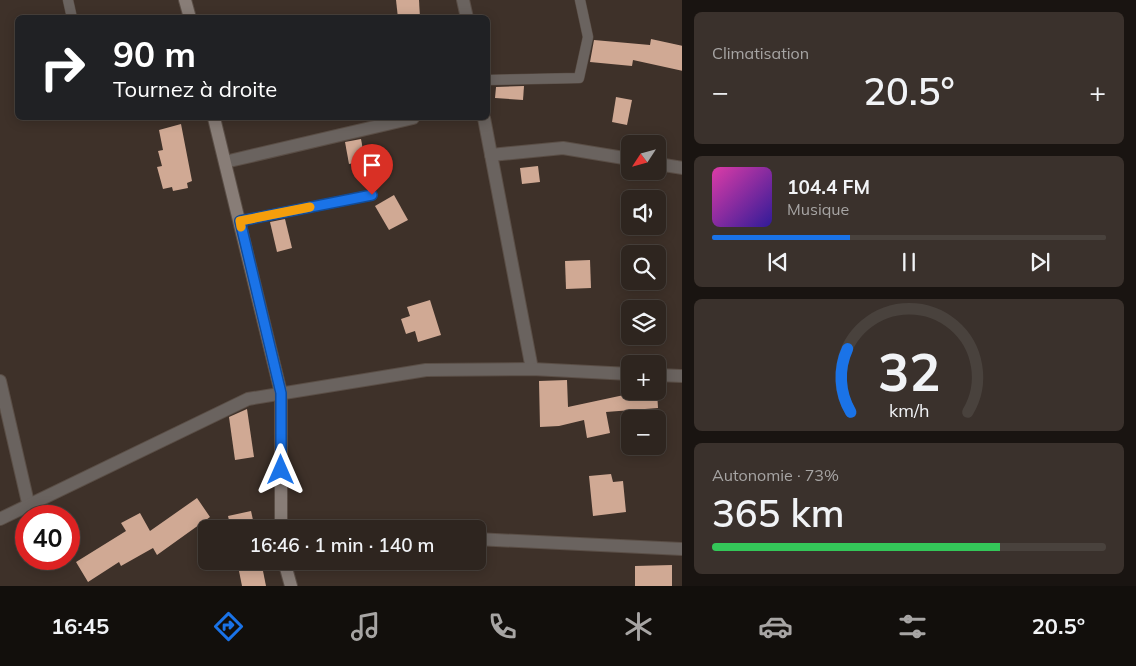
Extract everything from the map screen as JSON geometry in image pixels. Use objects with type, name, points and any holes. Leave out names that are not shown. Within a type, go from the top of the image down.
[{"type":"street","points":[[185,0],[189,15]]},
{"type":"street","points":[[463,0],[466,15]]},
{"type":"street","points":[[214,120],[281,393],[281,520]]},
{"type":"street","points":[[225,162],[404,120]]},
{"type":"street","points":[[484,120],[532,369]]},
{"type":"street","points":[[491,155],[563,148],[621,158]]},
{"type":"street","points":[[666,165],[682,168]]},
{"type":"street","points":[[33,505],[248,399],[426,370],[532,369],[621,374]]},
{"type":"street","points":[[666,375],[682,376]]},
{"type":"street","points":[[0,381],[29,505]]},
{"type":"street","points":[[0,519],[15,513]]},
{"type":"street","points":[[486,539],[682,549]]},
{"type":"street","points":[[287,570],[291,586]]},
{"type":"lane","points":[[68,0],[71,15]]},
{"type":"lane","points":[[490,80],[579,78],[588,37],[580,0]]},
{"type":"lane","points":[[240,221],[372,195]]},
{"type":"building","points":[[396,0],[419,0],[420,15],[398,15]]},
{"type":"building","points":[[651,39],[682,46],[682,71],[633,60],[632,66],[590,62],[594,40],[650,45]]},
{"type":"building","points":[[524,86],[523,100],[495,98],[496,87]]},
{"type":"building","points":[[616,97],[632,100],[627,125],[612,122]]},
{"type":"building","points":[[181,124],[192,181],[187,183],[188,188],[173,191],[172,187],[163,189],[157,167],[162,166],[158,151],[163,150],[159,130]]},
{"type":"building","points":[[361,139],[365,161],[349,164],[345,142]]},
{"type":"building","points":[[538,166],[540,182],[522,184],[520,168]]},
{"type":"building","points":[[394,195],[408,220],[389,230],[375,206]]},
{"type":"building","points":[[285,219],[292,248],[277,252],[270,222]]},
{"type":"building","points":[[590,260],[591,288],[566,289],[565,261]]},
{"type":"building","points":[[430,300],[441,335],[418,342],[415,331],[406,334],[401,319],[410,316],[407,307]]},
{"type":"building","points":[[567,380],[568,407],[621,396],[621,400],[658,400],[658,408],[606,412],[610,433],[587,438],[584,420],[559,426],[540,427],[539,381]]},
{"type":"building","points":[[247,409],[254,457],[235,460],[229,417]]},
{"type":"building","points":[[611,474],[613,482],[623,481],[626,512],[593,516],[589,476]]},
{"type":"building","points":[[197,498],[210,517],[206,520],[198,520],[198,526],[157,555],[153,548],[121,566],[119,562],[88,582],[80,569],[80,560],[126,531],[121,523],[140,513],[150,531]]},
{"type":"building","points":[[251,511],[253,520],[229,520],[228,516]]},
{"type":"building","points":[[672,565],[672,586],[635,586],[635,566]]},
{"type":"building","points":[[239,570],[263,570],[266,586],[242,586]]},
{"type":"slow traffic","points":[[241,227],[240,221],[310,207]]},
{"type":"route","points":[[281,470],[281,393],[240,221],[372,195]]}]
